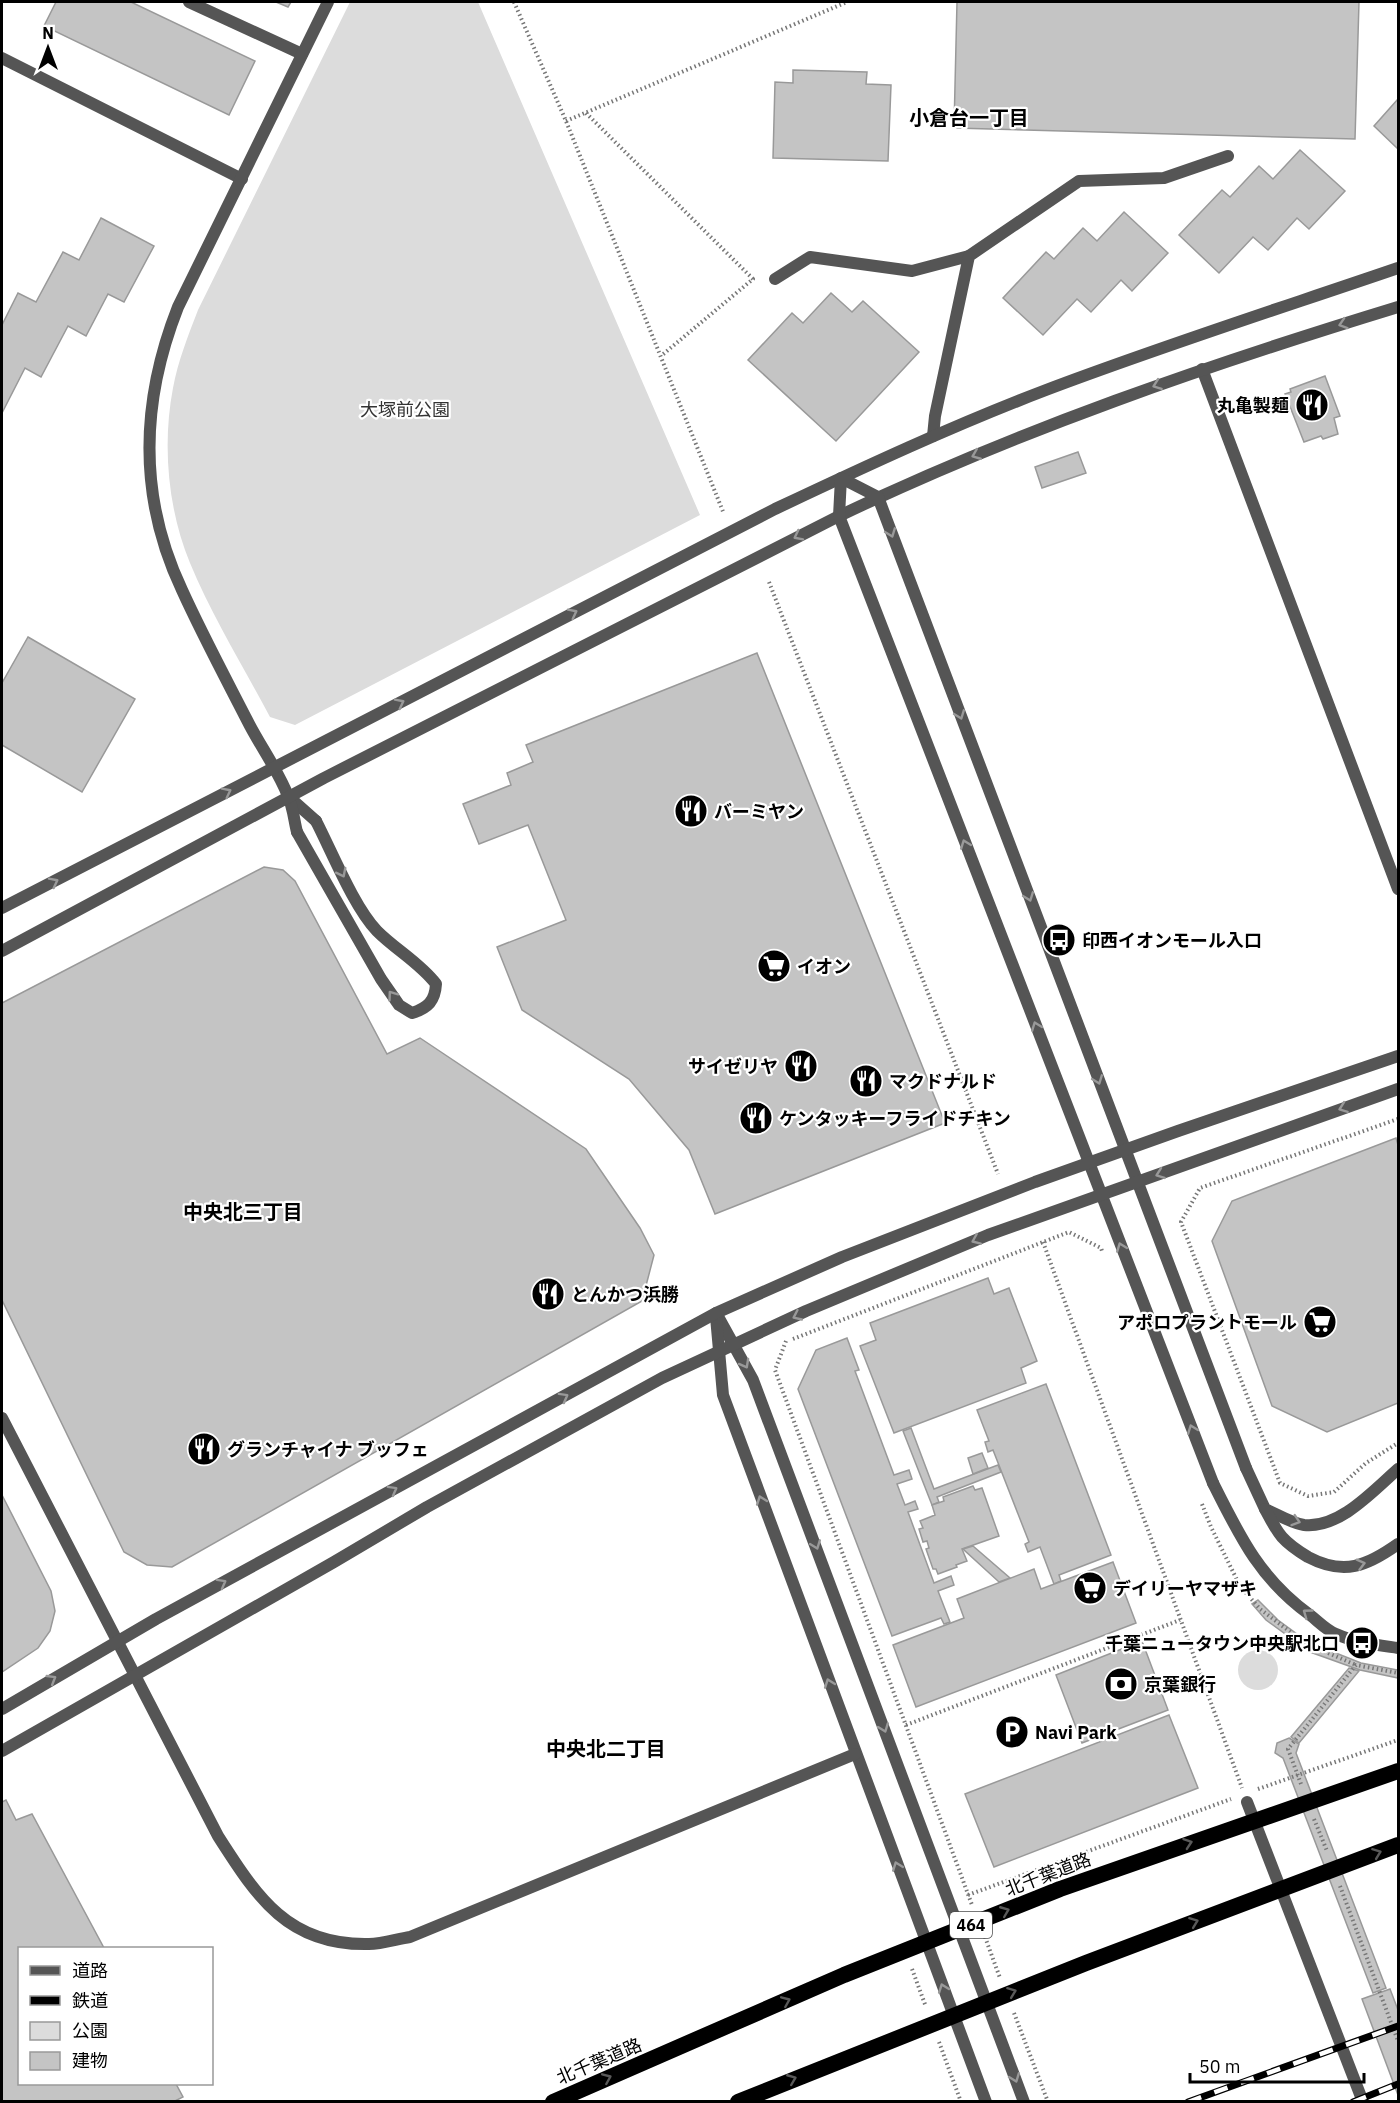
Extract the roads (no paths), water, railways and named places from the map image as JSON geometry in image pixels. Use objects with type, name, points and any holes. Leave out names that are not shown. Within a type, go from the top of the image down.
[{"type":"highway","name":"北千葉道路","points":[[553,2102],[844,1975],[1060,1889],[1398,1771]]},
{"type":"highway","points":[[738,2102],[1076,1967],[1398,1845]]},
{"type":"street","points":[[191,2],[302,54]]},
{"type":"street","points":[[289,797],[316,821],[356,900],[375,929],[428,974],[436,984],[431,1003],[423,1010],[412,1013],[399,1005],[381,980],[297,832],[289,797],[181,588],[161,528],[149,468],[150,422],[155,380],[166,339],[178,307],[328,2]]},
{"type":"street","points":[[2,58],[242,179]]},
{"type":"street","points":[[775,279],[810,257],[912,271],[969,256],[1079,181],[1164,178],[1228,156]]},
{"type":"street","points":[[933,436],[935,416],[969,256]]},
{"type":"street","points":[[2,908],[841,478],[933,436],[1044,391],[1196,336],[1398,268]]},
{"type":"street","points":[[2,951],[289,797],[878,497],[1061,421],[1202,369],[1398,307]]},
{"type":"street","points":[[1202,369],[1398,889]]},
{"type":"street","points":[[841,478],[878,497],[1246,1468],[1264,1509],[1281,1536],[1294,1549],[1317,1562],[1339,1568],[1361,1566],[1380,1557],[1398,1544]]},
{"type":"street","points":[[841,478],[839,516],[1213,1483],[1238,1533],[1261,1570],[1290,1601],[1334,1633],[1362,1643],[1398,1648]]},
{"type":"street","points":[[2,1709],[118,1641],[716,1313],[842,1257],[1089,1163],[1398,1056]]},
{"type":"street","points":[[2,1751],[427,1507],[658,1380],[806,1311],[988,1235],[1398,1089]]},
{"type":"street","points":[[716,1313],[753,1380],[1024,2102]]},
{"type":"street","points":[[716,1313],[723,1395],[986,2102]]},
{"type":"street","points":[[2,1418],[218,1836],[249,1884],[279,1915],[306,1933],[335,1943],[371,1944],[410,1937],[855,1754]]},
{"type":"street","points":[[1264,1509],[1301,1524],[1318,1526],[1339,1518],[1398,1469]]},
{"type":"street","points":[[1246,1798],[1363,2102]]},
{"type":"railway","points":[[1188,2102],[1398,2026]]},
{"type":"railway","points":[[1353,2102],[1398,2084]]},
{"type":"place","name":"丸亀製麺","points":[[1312,405]]},
{"type":"place","name":"バーミヤン","points":[[691,811]]},
{"type":"place","name":"印西イオンモール入口","points":[[1059,940]]},
{"type":"place","name":"イオン","points":[[774,966]]},
{"type":"place","name":"サイゼリヤ","points":[[801,1066]]},
{"type":"place","name":"マクドナルド","points":[[866,1081]]},
{"type":"place","name":"ケンタッキーフライドチキン","points":[[756,1118]]},
{"type":"place","name":"とんかつ浜勝","points":[[548,1294]]},
{"type":"place","name":"アポロプラントモール","points":[[1320,1322]]},
{"type":"place","name":"グランチャイナ ブッフェ","points":[[204,1449]]},
{"type":"place","name":"デイリーヤマザキ","points":[[1090,1588]]},
{"type":"place","name":"千葉ニュータウン中央駅北口","points":[[1362,1643]]},
{"type":"place","name":"京葉銀行","points":[[1121,1684]]},
{"type":"place","name":"Navi Park","points":[[1012,1732]]},
{"type":"district","name":"小倉台一丁目","points":[[969,117]]},
{"type":"district","name":"中央北三丁目","points":[[243,1211]]},
{"type":"district","name":"中央北二丁目","points":[[606,1748]]},
{"type":"park label","name":"大塚前公園","points":[[405,409]]}]
